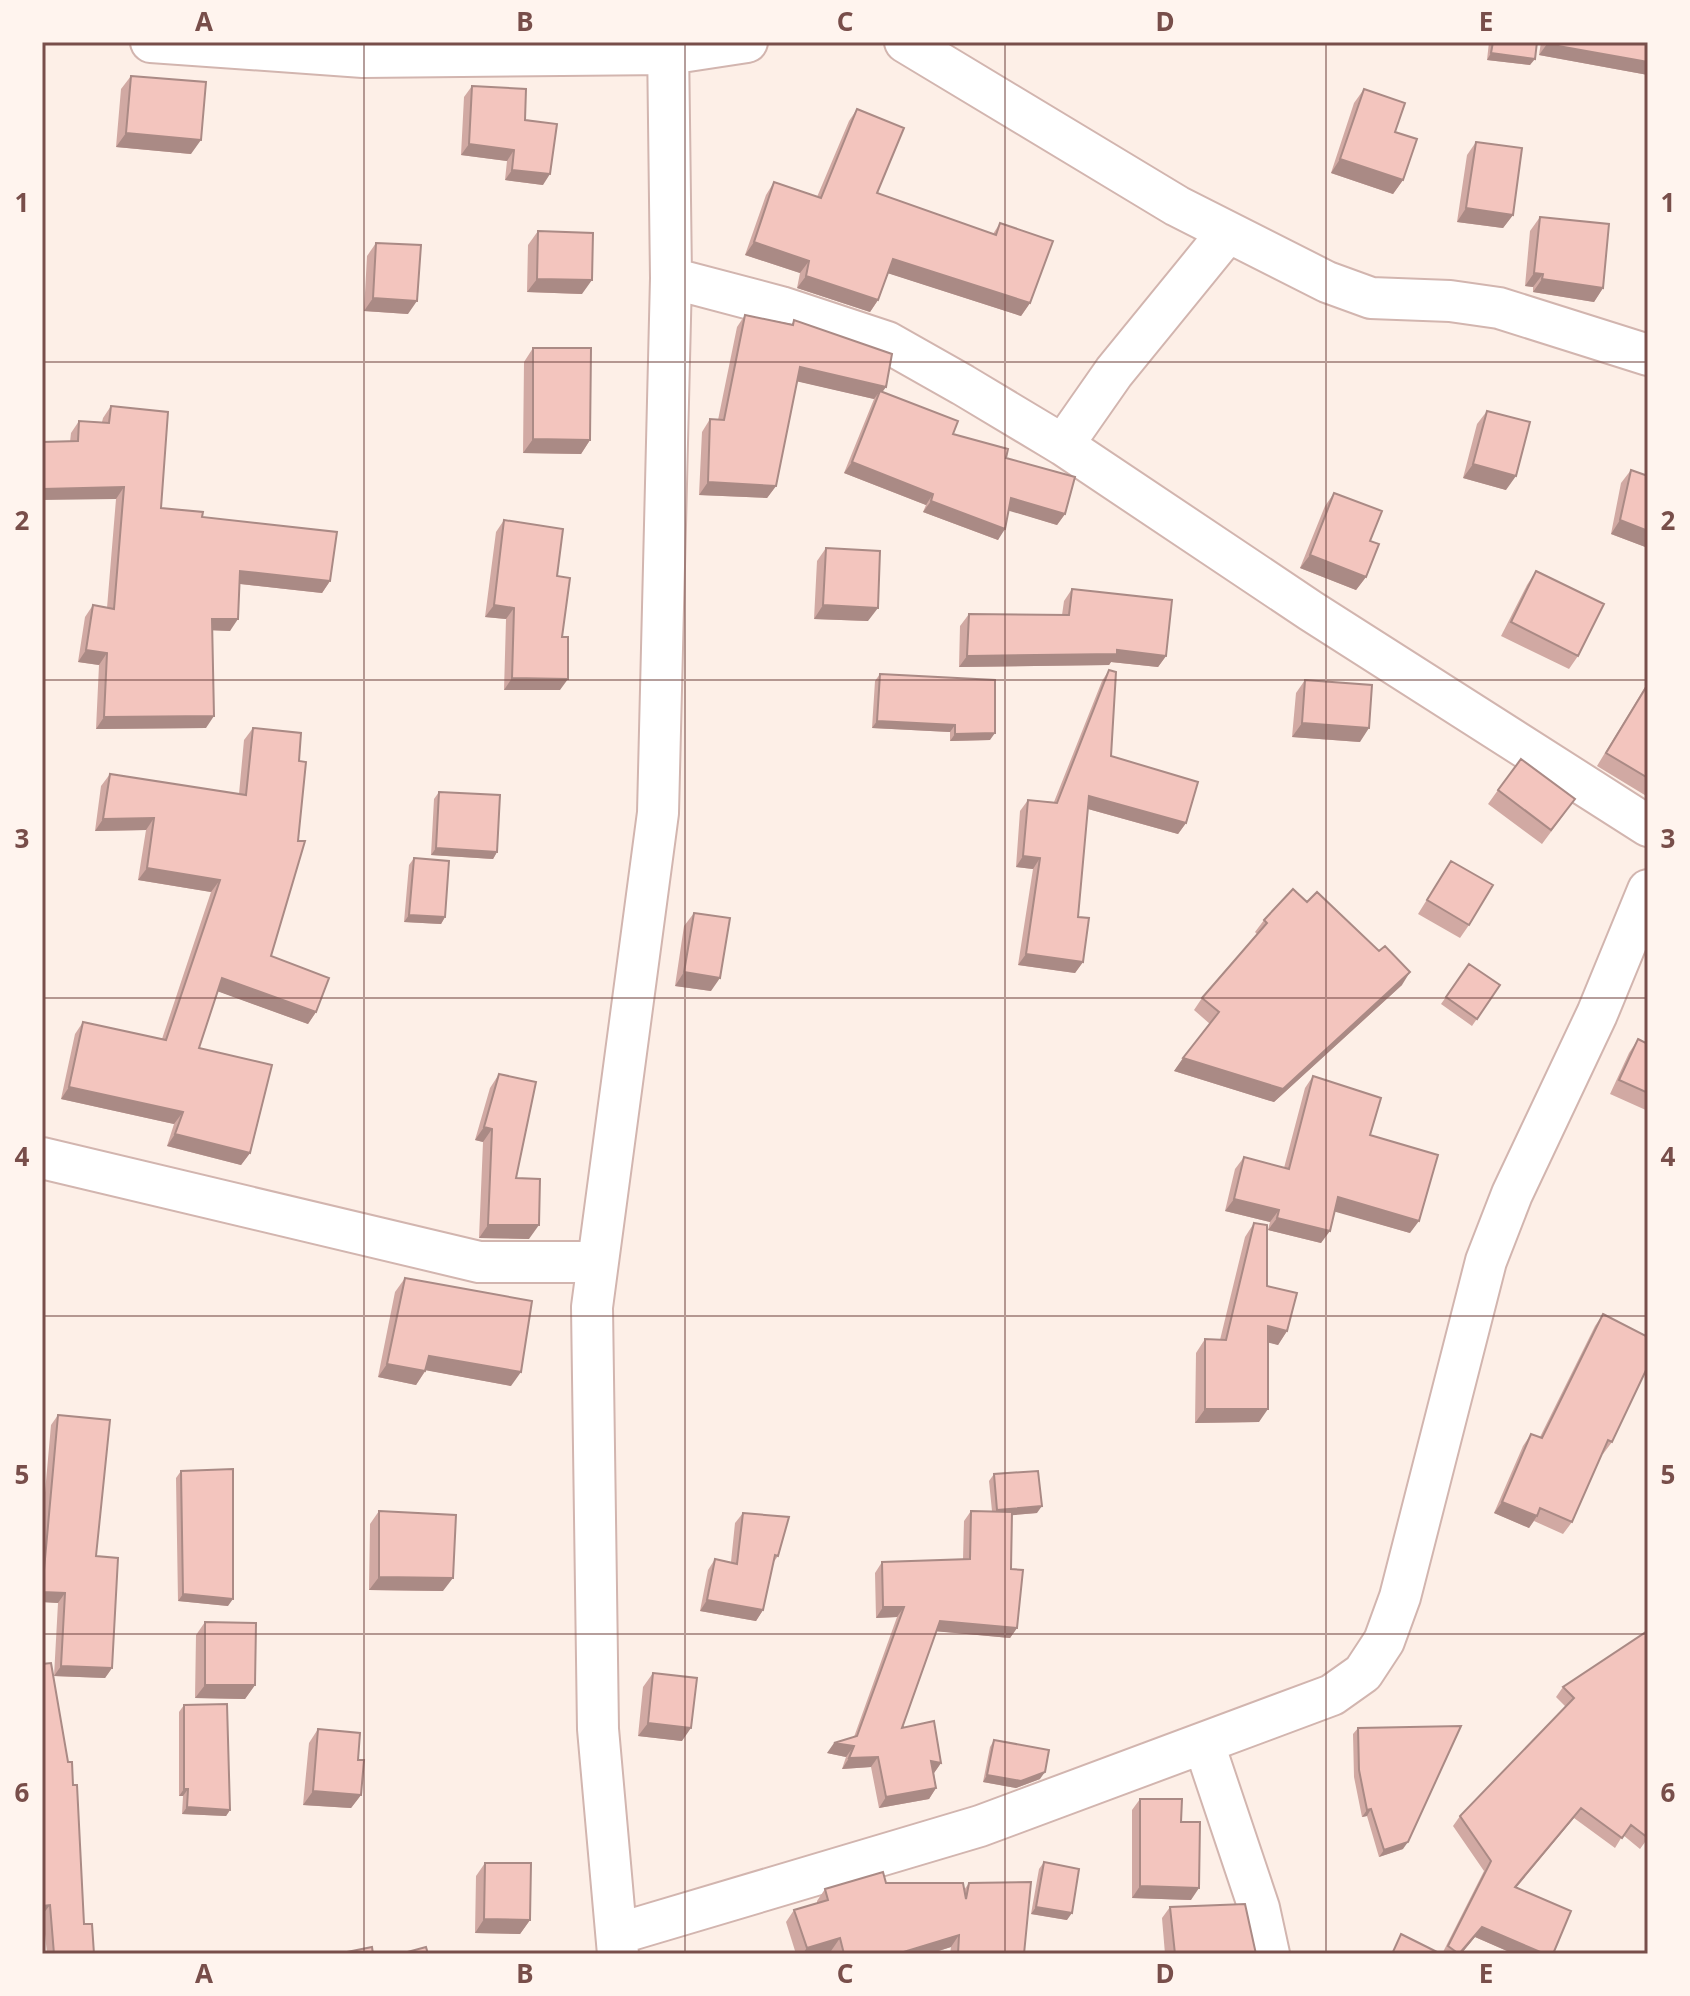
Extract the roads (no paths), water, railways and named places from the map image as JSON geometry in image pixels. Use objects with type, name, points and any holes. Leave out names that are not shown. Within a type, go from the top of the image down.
[{"type":"street","points":[[151,42],[363,57],[668,48],[747,42]]},
{"type":"street","points":[[905,42],[1099,161],[1327,282],[1371,298],[1450,301],[1499,308],[1648,355]]},
{"type":"street","points":[[668,48],[671,278],[658,813],[592,1307],[598,1729],[618,1944],[980,1826],[1332,1695],[1363,1673],[1384,1641],[1400,1597],[1486,1261],[1512,1194],[1597,1014],[1648,890]]},
{"type":"street","points":[[1063,445],[1114,372],[1228,232]]},
{"type":"street","points":[[671,278],[781,307],[887,342],[1063,445],[1311,611],[1648,826]]},
{"type":"street","points":[[42,1158],[479,1262],[596,1262]]},
{"type":"street","points":[[1204,1744],[1259,1908],[1269,1954]]}]
